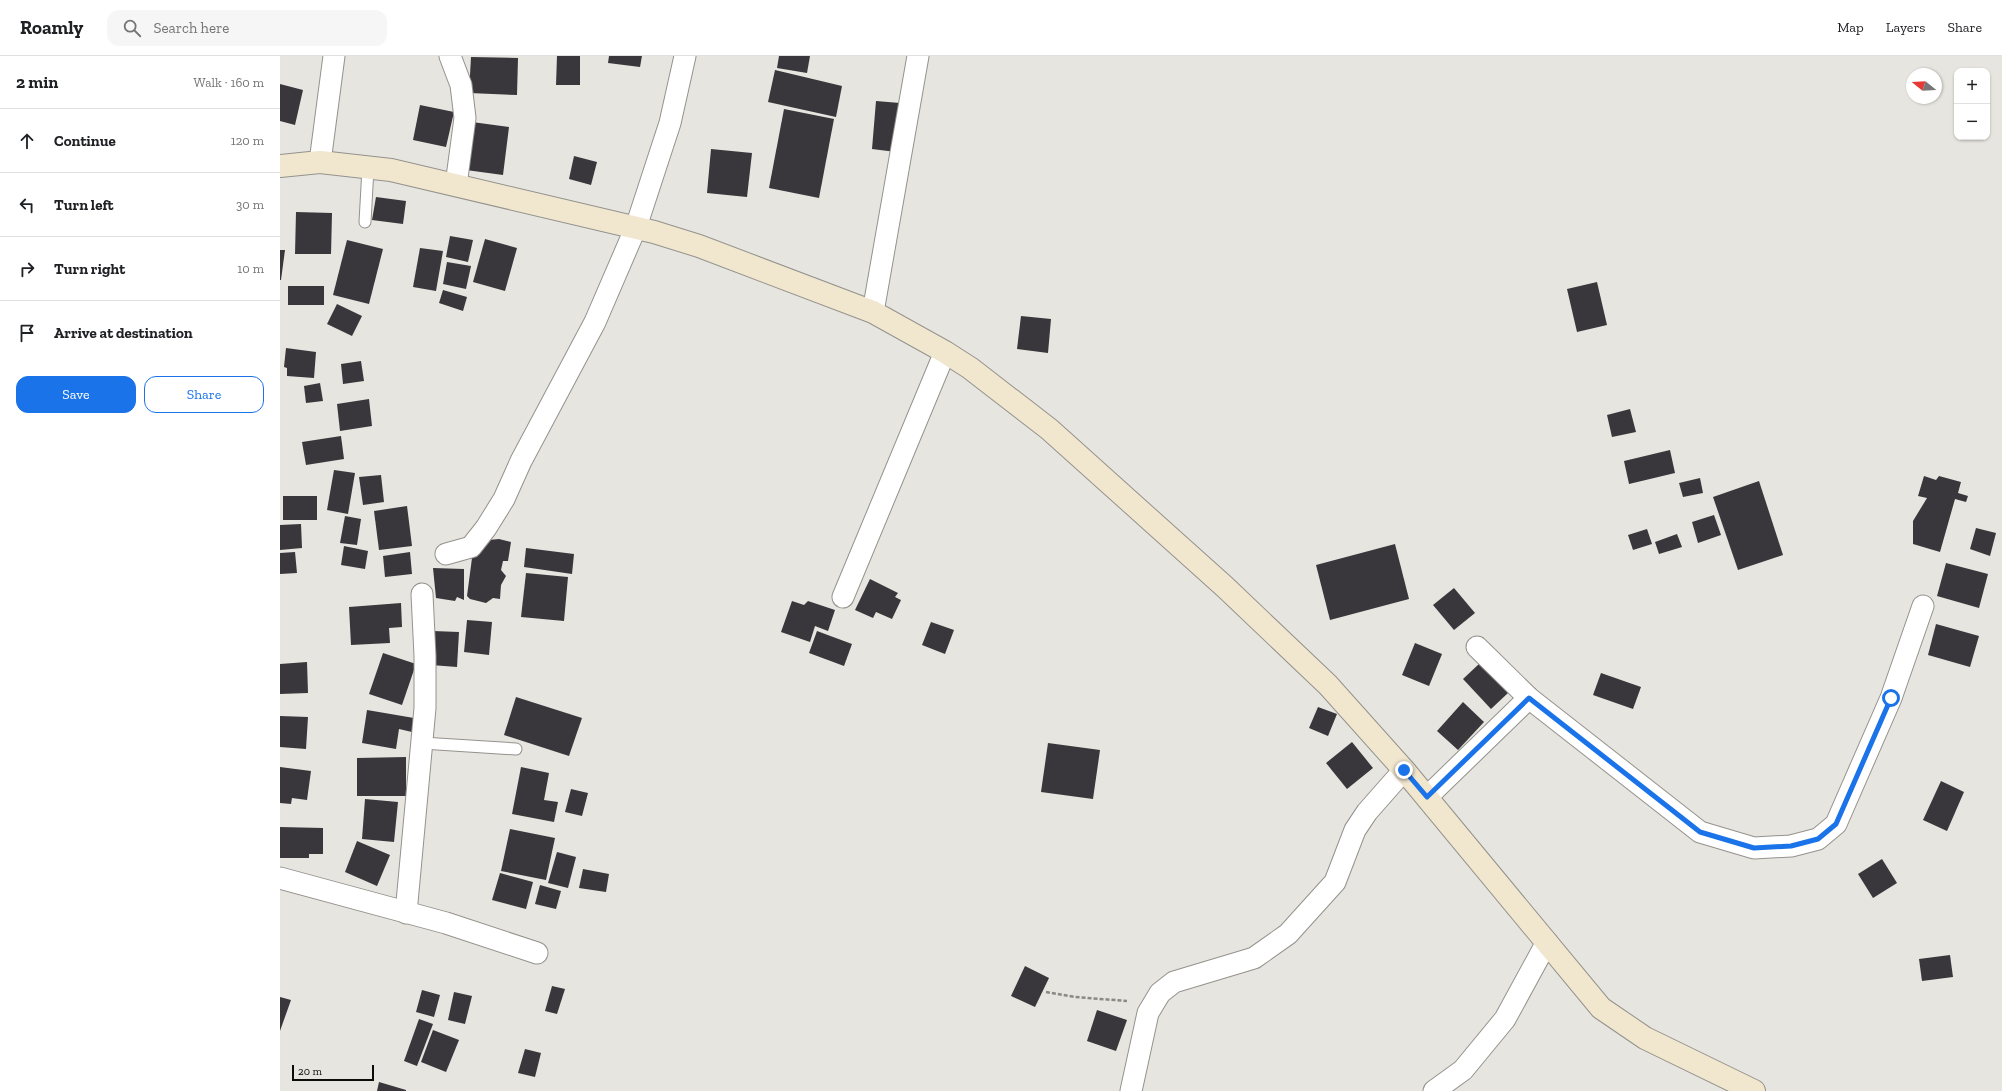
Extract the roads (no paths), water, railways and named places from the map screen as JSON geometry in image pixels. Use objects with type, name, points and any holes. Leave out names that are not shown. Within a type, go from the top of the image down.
[{"type":"street","points":[[320,162],[334,56]]},
{"type":"street","points":[[450,56],[461,85],[465,118],[456,186]]},
{"type":"street","points":[[446,554],[471,547],[486,528],[504,499],[521,462],[595,322],[636,227],[670,123],[685,56]]},
{"type":"street","points":[[873,312],[918,56]]},
{"type":"street","points":[[280,166],[320,162],[391,170],[636,227],[699,246],[873,312],[945,352],[982,377],[1049,429],[1225,587],[1328,685],[1427,797],[1601,1008],[1645,1038],[1754,1091]]},
{"type":"street","points":[[843,596],[945,352]]},
{"type":"street","points":[[406,914],[425,708],[425,656],[422,594]]},
{"type":"street","points":[[1477,647],[1529,698],[1700,832],[1754,848],[1791,846],[1818,839],[1836,824],[1891,698],[1923,606]]},
{"type":"street","points":[[1427,797],[1529,698]]},
{"type":"street","points":[[1131,1091],[1148,1013],[1160,993],[1174,982],[1254,958],[1288,934],[1335,882],[1355,830],[1367,812],[1404,770]]},
{"type":"street","points":[[280,878],[406,914],[446,923],[538,954]]},
{"type":"street","points":[[1434,1091],[1463,1070],[1505,1018],[1547,942]]},
{"type":"lane","points":[[365,222],[368,168]]},
{"type":"lane","points":[[422,743],[516,749]]}]
